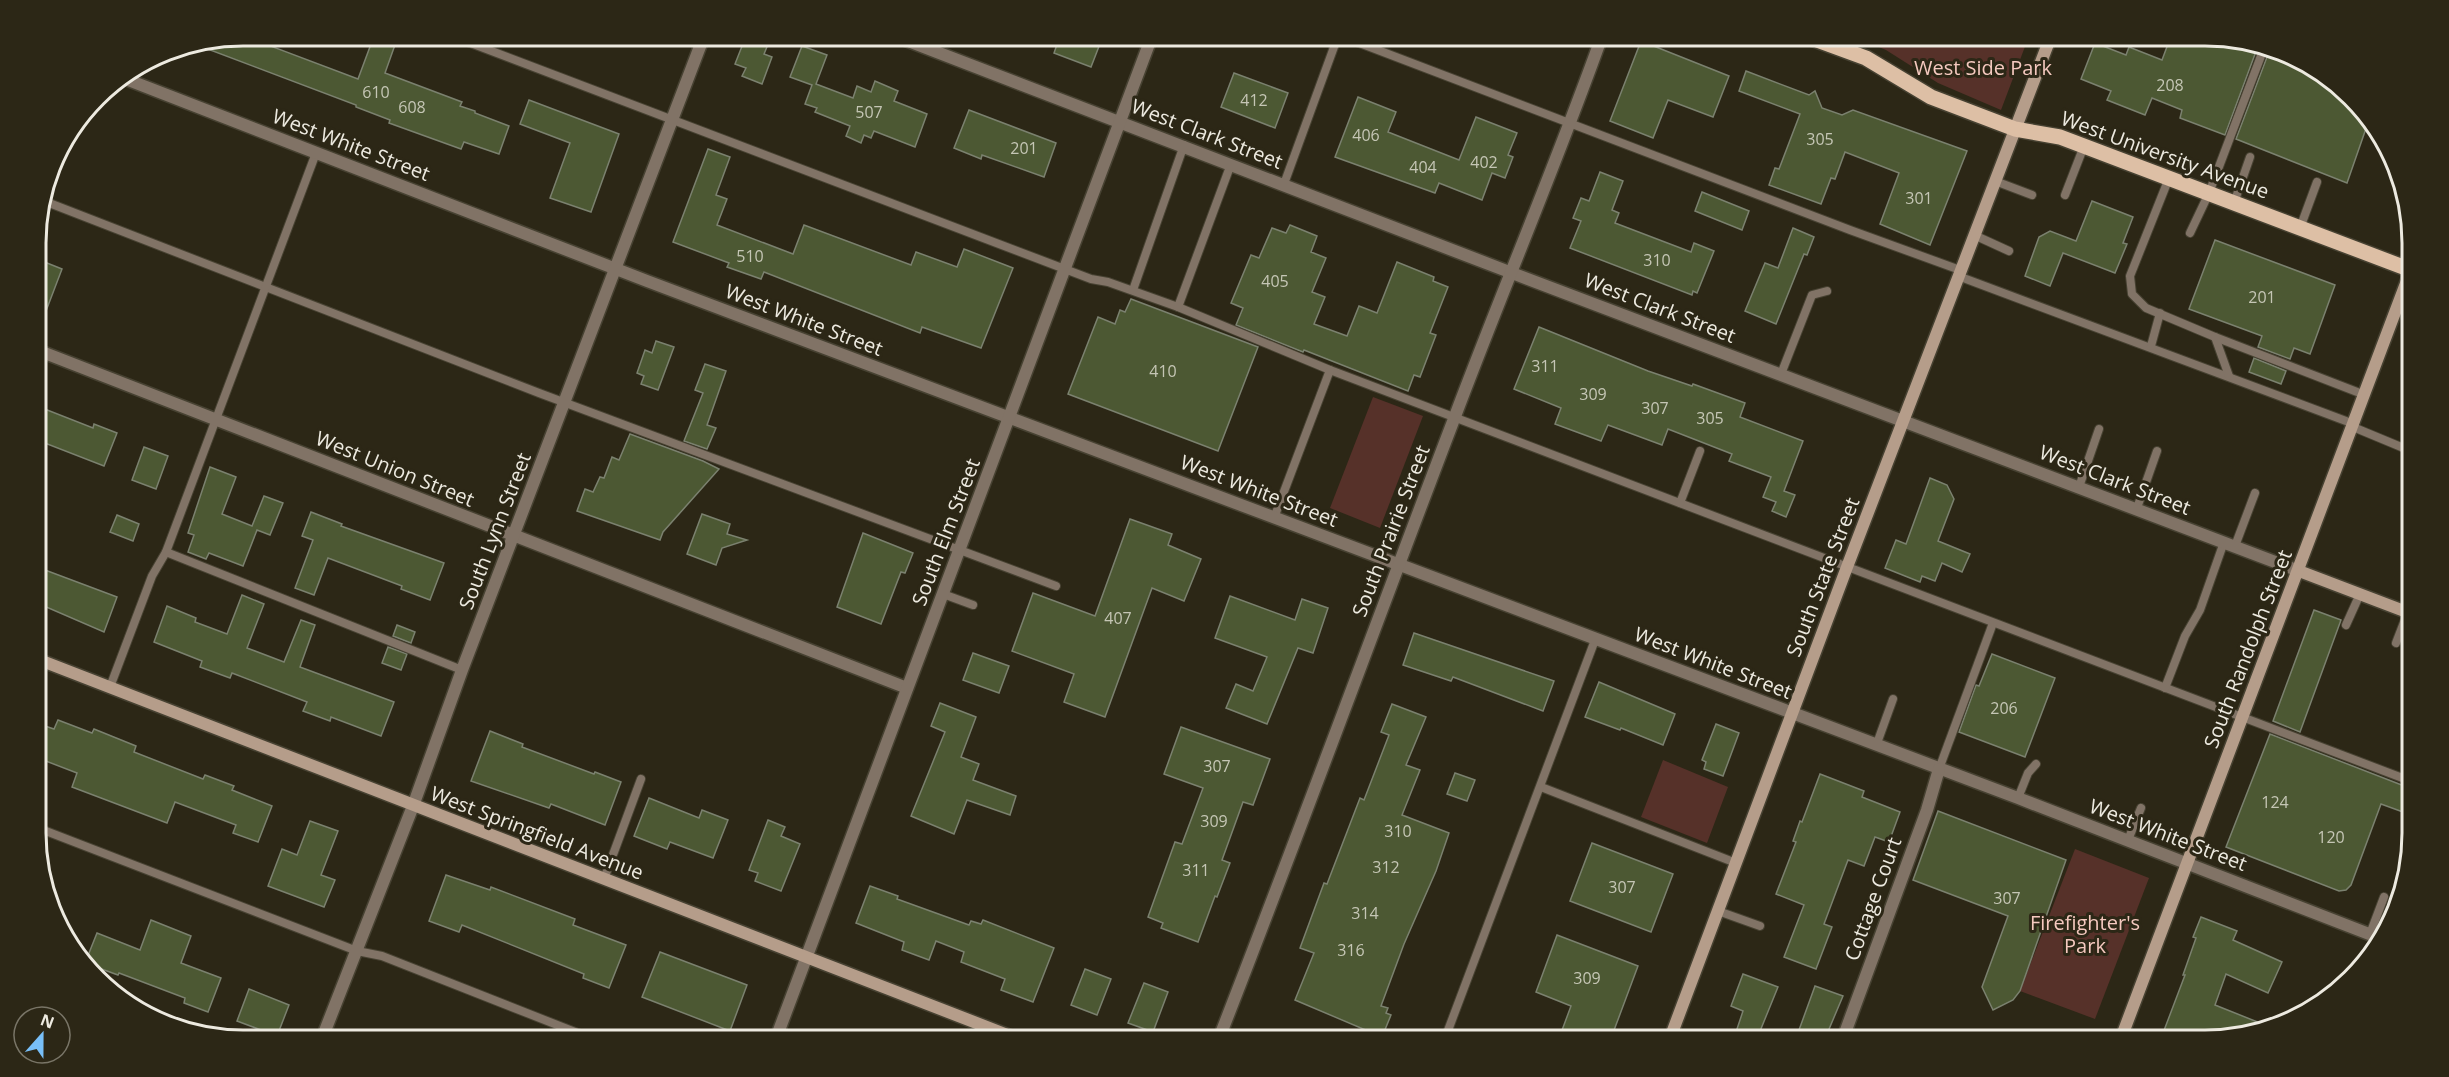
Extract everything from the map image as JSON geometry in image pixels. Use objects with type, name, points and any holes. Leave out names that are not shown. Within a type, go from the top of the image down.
[{"type":"main road","name":"West University Avenue","points":[[1833,46],[1866,58],[1931,97],[2015,129],[2060,137],[2402,267]]},
{"type":"main road","name":"South State Street","points":[[1673,1030],[1847,567],[2047,46]]},
{"type":"main road","name":"South Randolph Street","points":[[2124,1030],[2402,294]]},
{"type":"main road","name":"West Clark Street","points":[[2298,571],[2402,610]]},
{"type":"main road","name":"West Springfield Avenue","points":[[46,663],[995,1030]]},
{"type":"street","name":"South Lynn Street","points":[[325,1030],[413,806],[462,670],[700,46]]},
{"type":"street","name":"West Clark Street","points":[[922,46],[2298,571]]},
{"type":"street","name":"South Elm Street","points":[[779,1030],[1148,46]]},
{"type":"street","name":"South Prairie Street","points":[[1222,1030],[1323,770],[1454,417],[1571,123],[1598,46]]},
{"type":"street","name":"West White Street","points":[[132,81],[615,269],[2018,798],[2374,935]]},
{"type":"street","name":"West Union Street","points":[[47,354],[907,688]]},
{"type":"street","name":"Cottage Court","points":[[1846,1030],[1923,820],[1939,769]]},
{"type":"lane","points":[[478,46],[1091,279],[1133,290],[1178,307],[1330,370],[2402,778]]},
{"type":"lane","points":[[1284,184],[1336,46]]},
{"type":"lane","points":[[1367,46],[2229,376],[2402,447]]},
{"type":"lane","points":[[2190,233],[2209,194],[2262,55]]},
{"type":"lane","points":[[1133,290],[1184,145]]},
{"type":"lane","points":[[2065,195],[2084,146]]},
{"type":"lane","points":[[110,687],[152,576],[165,552],[316,153]]},
{"type":"lane","points":[[2234,203],[2250,157]]},
{"type":"lane","points":[[1178,307],[1231,164]]},
{"type":"lane","points":[[2169,178],[2130,276],[2132,294],[2146,308],[2365,395]]},
{"type":"lane","points":[[1995,181],[2032,195]]},
{"type":"lane","points":[[2300,228],[2317,182]]},
{"type":"lane","points":[[51,204],[565,403],[1056,586]]},
{"type":"lane","points":[[1974,235],[2009,251]]},
{"type":"lane","points":[[1781,374],[1812,295],[1827,291]]},
{"type":"lane","points":[[2151,346],[2160,313]]},
{"type":"lane","points":[[2215,337],[2229,376]]},
{"type":"lane","points":[[1274,518],[1330,370]]},
{"type":"lane","points":[[2079,487],[2099,429]]},
{"type":"lane","points":[[1680,503],[1700,451]]},
{"type":"lane","points":[[2137,508],[2157,451]]},
{"type":"lane","points":[[2165,688],[2185,636],[2200,610],[2229,544],[2255,493]]},
{"type":"lane","points":[[165,552],[462,670]]},
{"type":"lane","points":[[944,594],[973,605]]},
{"type":"lane","points":[[2346,626],[2360,594]]},
{"type":"lane","points":[[1939,769],[1993,623]]},
{"type":"lane","points":[[2396,643],[2402,630]]},
{"type":"lane","points":[[1448,1030],[1595,640]]},
{"type":"lane","points":[[1876,746],[1893,699]]},
{"type":"lane","points":[[2018,798],[2028,773],[2036,764]]},
{"type":"lane","points":[[604,879],[641,779]]},
{"type":"lane","points":[[1541,787],[1736,863]]},
{"type":"lane","points":[[2128,840],[2141,808]]},
{"type":"lane","points":[[46,831],[357,951],[382,956],[570,1030]]},
{"type":"lane","points":[[2377,929],[2384,897]]},
{"type":"lane","points":[[1718,911],[1761,926]]},
{"type":"green space","name":"West Side Park","points":[[1876,46],[2025,46],[2001,110],[1938,83]]},
{"type":"green space","points":[[1373,397],[1423,416],[1380,528],[1330,508]]},
{"type":"green space","points":[[1663,760],[1728,787],[1707,843],[1641,817]]},
{"type":"green space","name":"Firefighter's Park","points":[[2075,849],[2149,878],[2095,1019],[2020,991]]},
{"type":"building","points":[[271,46],[358,79],[370,46],[395,46],[385,73],[462,102],[460,106],[509,126],[499,154],[464,142],[461,149],[389,123],[390,120],[356,107],[356,105],[209,50]]},
{"type":"building","points":[[742,46],[767,46],[764,54],[772,57],[762,84],[742,76],[746,68],[735,64]]},
{"type":"building","points":[[802,46],[827,55],[816,84],[853,98],[857,86],[871,92],[875,81],[898,91],[894,101],[927,114],[915,147],[874,131],[871,138],[864,135],[861,143],[846,136],[850,126],[815,112],[817,108],[805,104],[812,85],[790,77]]},
{"type":"building","points":[[1056,46],[1099,46],[1091,67],[1054,53]]},
{"type":"building","points":[[1639,46],[1654,46],[1729,76],[1713,117],[1668,100],[1653,138],[1610,121]]},
{"type":"building","points":[[2094,46],[2103,46],[2126,55],[2129,47],[2162,60],[2167,46],[2206,46],[2256,53],[2225,135],[2180,118],[2182,110],[2152,98],[2145,115],[2107,100],[2111,91],[2081,79]]},
{"type":"building","points":[[2267,56],[2281,61],[2326,87],[2345,104],[2366,129],[2347,183],[2236,139]]},
{"type":"building","points":[[1746,71],[1809,95],[1815,91],[1822,108],[1842,115],[1853,110],[1967,151],[1930,245],[1880,224],[1899,173],[1845,152],[1835,179],[1831,178],[1821,204],[1769,185],[1775,168],[1779,169],[1800,114],[1739,91]]},
{"type":"building","points":[[1234,73],[1288,93],[1275,128],[1221,107]]},
{"type":"building","points":[[1358,97],[1396,112],[1388,132],[1459,160],[1476,117],[1517,133],[1508,155],[1513,157],[1505,178],[1492,173],[1482,200],[1439,183],[1435,193],[1335,157]]},
{"type":"building","points":[[529,100],[619,134],[591,212],[550,198],[570,143],[520,124]]},
{"type":"building","points":[[969,110],[1056,143],[1044,177],[982,155],[981,159],[954,148]]},
{"type":"building","points":[[708,149],[730,157],[716,195],[727,199],[717,225],[793,254],[804,225],[911,265],[916,252],[957,267],[964,249],[1013,268],[981,348],[922,327],[920,333],[764,272],[761,279],[727,267],[729,263],[673,242]]},
{"type":"building","points":[[1600,172],[1623,181],[1612,210],[1619,213],[1615,223],[1691,252],[1694,243],[1714,251],[1697,293],[1693,291],[1692,295],[1570,248],[1581,221],[1573,218],[1581,198],[1589,201]]},
{"type":"building","points":[[1702,192],[1749,211],[1742,230],[1695,211]]},
{"type":"building","points":[[2092,201],[2133,217],[2123,243],[2127,244],[2115,273],[2063,253],[2050,286],[2025,276],[2039,237],[2050,231],[2076,241]]},
{"type":"building","points":[[1290,225],[1317,236],[1311,252],[1326,258],[1312,292],[1325,297],[1314,324],[1347,336],[1359,306],[1377,313],[1397,262],[1434,277],[1433,281],[1448,287],[1430,333],[1436,335],[1420,377],[1414,375],[1408,391],[1236,325],[1243,308],[1231,303],[1251,255],[1259,258],[1272,228],[1286,233]]},
{"type":"building","points":[[1793,228],[1814,237],[1807,255],[1804,254],[1776,324],[1745,311],[1765,263],[1778,268]]},
{"type":"building","points":[[2215,240],[2335,285],[2310,354],[2294,348],[2290,359],[2258,347],[2262,336],[2189,309]]},
{"type":"building","points":[[47,263],[62,269],[47,309]]},
{"type":"building","points":[[1131,299],[1258,347],[1218,451],[1068,394],[1098,317],[1115,324],[1120,310],[1125,312]]},
{"type":"building","points":[[1539,327],[1648,371],[1745,403],[1740,417],[1803,441],[1784,491],[1795,495],[1786,517],[1772,511],[1776,502],[1763,497],[1771,477],[1729,461],[1732,454],[1668,429],[1662,445],[1608,425],[1601,441],[1555,424],[1561,408],[1514,389]]},
{"type":"building","points":[[656,341],[674,347],[658,390],[641,384],[644,376],[637,373],[645,350],[652,353]]},
{"type":"building","points":[[2254,358],[2286,371],[2281,384],[2249,372]]},
{"type":"building","points":[[705,364],[726,371],[707,425],[716,428],[707,449],[684,441],[703,393],[695,390]]},
{"type":"building","points":[[47,410],[93,428],[94,424],[117,433],[104,466],[47,444]]},
{"type":"building","points":[[630,434],[719,469],[663,532],[660,540],[577,511],[585,489],[593,492],[600,477],[604,478],[612,457],[619,460]]},
{"type":"building","points":[[144,447],[168,456],[156,489],[132,480]]},
{"type":"building","points":[[210,467],[236,477],[222,514],[252,526],[264,496],[283,503],[270,535],[257,530],[243,566],[209,553],[206,559],[188,552],[194,535],[188,533]]},
{"type":"building","points":[[1930,478],[1947,485],[1954,499],[1938,541],[1970,554],[1962,572],[1942,563],[1935,581],[1922,576],[1920,582],[1885,568],[1896,540],[1906,544]]},
{"type":"building","points":[[311,512],[342,524],[341,526],[444,563],[430,600],[401,589],[402,586],[328,558],[314,595],[295,588],[313,540],[302,536]]},
{"type":"building","points":[[702,514],[730,524],[727,534],[747,540],[722,548],[716,565],[687,554]]},
{"type":"building","points":[[117,515],[139,524],[133,541],[110,532]]},
{"type":"building","points":[[1130,519],[1172,534],[1168,545],[1201,559],[1184,601],[1152,588],[1105,717],[1064,702],[1074,674],[1012,651],[1033,593],[1095,616]]},
{"type":"building","points":[[863,533],[913,553],[905,573],[901,572],[881,624],[837,607]]},
{"type":"building","points":[[46,571],[117,597],[104,632],[46,607]]},
{"type":"building","points":[[242,595],[264,604],[247,648],[284,662],[301,620],[315,625],[300,667],[394,702],[381,736],[331,717],[330,721],[303,711],[307,702],[232,673],[230,678],[200,667],[202,661],[154,642],[167,606],[196,618],[195,622],[227,634]]},
{"type":"building","points":[[1230,596],[1295,620],[1302,599],[1328,608],[1313,653],[1298,648],[1267,724],[1226,708],[1236,684],[1253,691],[1267,657],[1215,638]]},
{"type":"building","points":[[2314,610],[2341,620],[2300,732],[2273,721]]},
{"type":"building","points":[[397,625],[415,632],[411,643],[393,636]]},
{"type":"building","points":[[1414,633],[1554,681],[1543,711],[1453,677],[1451,681],[1403,665]]},
{"type":"building","points":[[388,647],[407,654],[401,670],[382,663]]},
{"type":"building","points":[[973,653],[1009,666],[999,693],[963,680]]},
{"type":"building","points":[[1992,654],[2055,678],[2025,757],[1959,732],[1976,685],[1979,686]]},
{"type":"building","points":[[1599,682],[1675,714],[1663,745],[1621,728],[1620,730],[1585,717]]},
{"type":"building","points":[[940,703],[976,717],[961,757],[979,764],[973,780],[1016,796],[1010,815],[967,800],[954,834],[911,816],[945,732],[931,726]]},
{"type":"building","points":[[1392,704],[1426,717],[1406,765],[1420,770],[1402,815],[1449,833],[1436,871],[1404,944],[1381,1006],[1388,1008],[1386,1013],[1391,1015],[1385,1030],[1366,1030],[1295,1000],[1314,953],[1300,948],[1324,883],[1327,884],[1360,798],[1364,800],[1389,735],[1381,732]]},
{"type":"building","points":[[58,720],[92,733],[94,729],[136,746],[134,752],[203,779],[205,775],[234,786],[232,790],[272,806],[258,842],[233,833],[236,825],[175,802],[167,823],[72,787],[77,773],[46,761],[46,726],[54,729]]},
{"type":"building","points":[[1716,724],[1739,733],[1723,776],[1704,769],[1706,762],[1702,760]]},
{"type":"building","points":[[1181,727],[1270,759],[1253,805],[1243,802],[1222,860],[1230,863],[1198,942],[1161,928],[1163,923],[1148,917],[1175,842],[1182,844],[1203,788],[1164,774]]},
{"type":"building","points":[[490,731],[523,744],[522,747],[621,782],[605,825],[551,804],[549,808],[471,781]]},
{"type":"building","points":[[2270,734],[2402,785],[2402,812],[2381,804],[2351,885],[2346,890],[2339,891],[2226,847]]},
{"type":"building","points":[[1455,773],[1475,780],[1467,801],[1447,794]]},
{"type":"building","points":[[1820,774],[1864,791],[1862,797],[1900,812],[1889,842],[1875,837],[1864,866],[1848,860],[1824,924],[1832,927],[1816,969],[1784,957],[1804,905],[1776,894],[1796,842],[1793,841],[1800,821],[1802,822]]},
{"type":"building","points":[[649,798],[699,818],[702,810],[728,820],[713,858],[670,842],[667,849],[634,836]]},
{"type":"building","points":[[1938,811],[2066,860],[2020,991],[2013,1000],[1993,1010],[1982,987],[2008,916],[1913,880]]},
{"type":"building","points":[[768,820],[785,827],[781,836],[800,844],[781,891],[755,881],[758,873],[749,870]]},
{"type":"building","points":[[310,821],[338,831],[321,875],[335,880],[324,907],[268,886],[282,849],[297,855]]},
{"type":"building","points":[[1592,843],[1673,874],[1651,932],[1570,901]]},
{"type":"building","points":[[446,875],[490,890],[491,887],[575,919],[573,925],[626,945],[609,988],[583,978],[584,974],[462,925],[459,932],[429,921]]},
{"type":"building","points":[[870,886],[898,896],[897,899],[969,925],[971,921],[981,924],[983,920],[1054,948],[1033,1002],[1001,990],[1005,979],[961,962],[964,952],[936,941],[929,960],[902,950],[904,942],[856,923]]},
{"type":"building","points":[[2201,917],[2237,931],[2233,940],[2282,962],[2268,993],[2226,974],[2215,1005],[2259,1023],[2219,1030],[2164,1030],[2185,975],[2183,975],[2196,938],[2193,937]]},
{"type":"building","points":[[151,920],[191,936],[181,963],[221,978],[208,1012],[184,1003],[185,998],[119,973],[118,975],[100,968],[88,955],[97,933],[140,950]]},
{"type":"building","points":[[1557,935],[1638,966],[1614,1030],[1562,1030],[1571,1006],[1536,992]]},
{"type":"building","points":[[660,952],[747,985],[730,1030],[642,997]]},
{"type":"building","points":[[1085,969],[1111,979],[1097,1015],[1071,1005]]},
{"type":"building","points":[[1743,974],[1778,987],[1760,1030],[1737,1030],[1743,1011],[1731,1006]]},
{"type":"building","points":[[1144,983],[1168,992],[1154,1030],[1128,1023]]},
{"type":"building","points":[[1815,986],[1843,996],[1829,1030],[1799,1030]]},
{"type":"building","points":[[249,989],[289,1005],[279,1030],[261,1030],[237,1021]]}]
